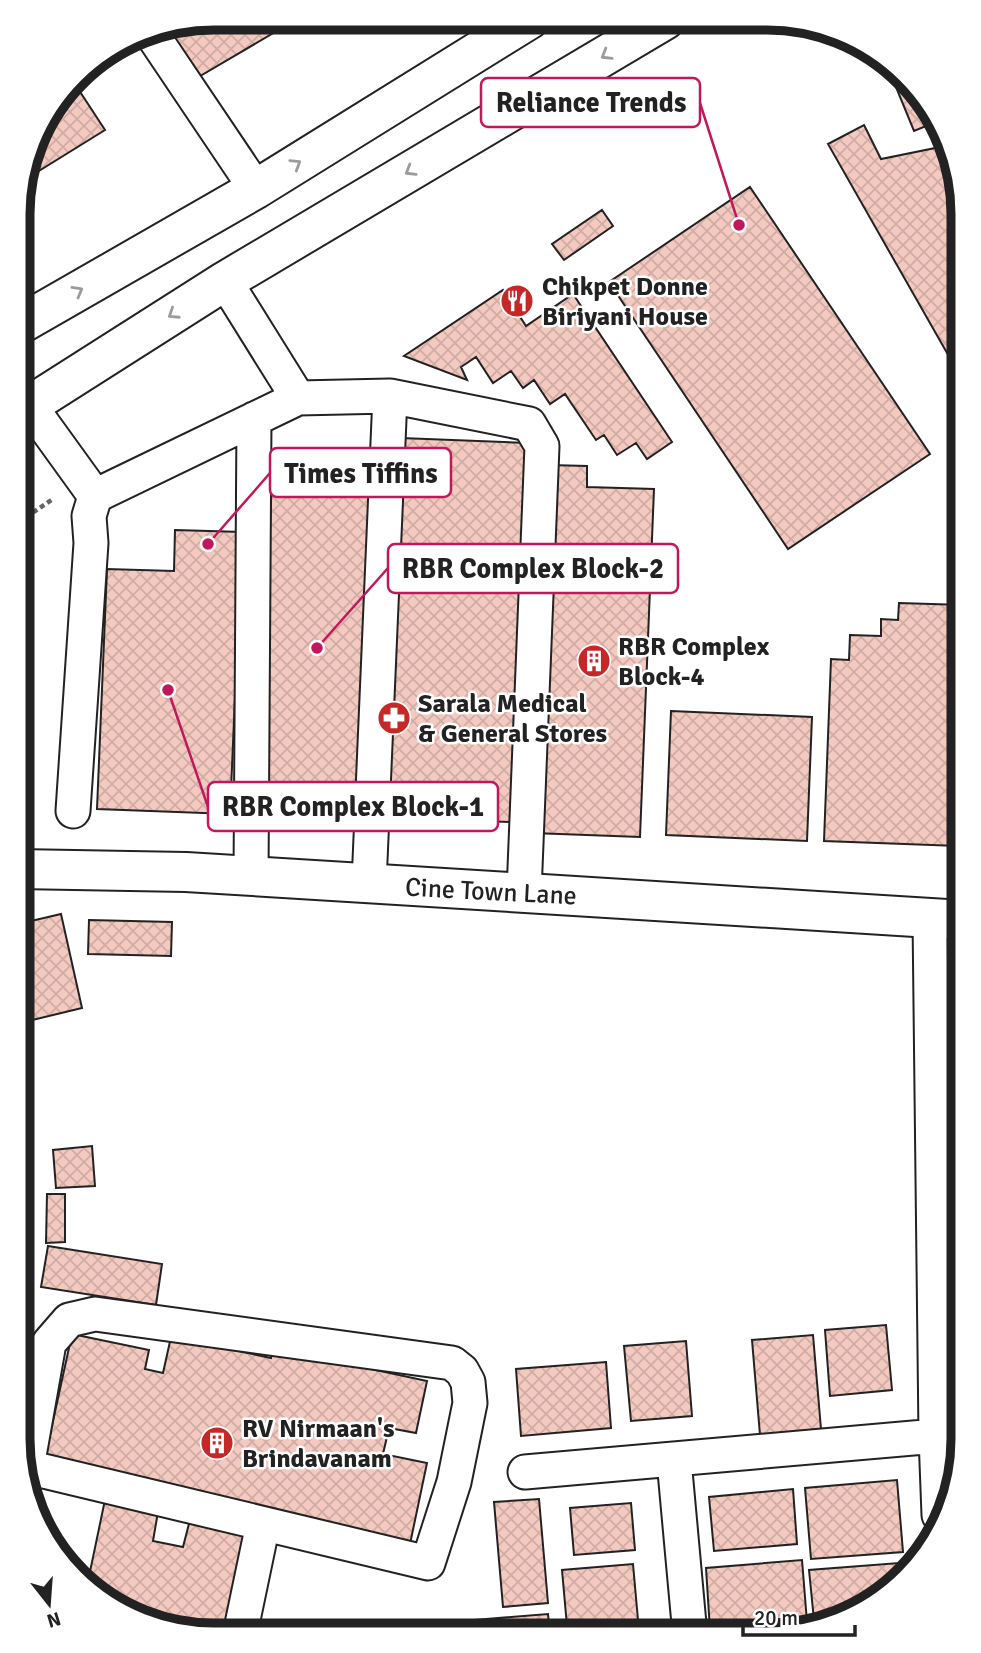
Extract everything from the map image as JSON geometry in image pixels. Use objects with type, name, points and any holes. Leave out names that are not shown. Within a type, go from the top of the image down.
[{"type":"main road","points":[[30,317],[256,189],[512,30]]},
{"type":"main road","points":[[30,405],[225,281],[647,30]]},
{"type":"main road","name":"Cine Town Lane","points":[[30,869],[186,872],[947,919]]},
{"type":"street","points":[[156,40],[256,189]]},
{"type":"street","points":[[225,281],[299,398]]},
{"type":"street","points":[[369,884],[390,396]]},
{"type":"street","points":[[73,811],[91,543],[89,516],[95,496],[299,398],[390,396],[529,424],[542,446],[524,893]]},
{"type":"street","points":[[30,416],[95,496]]},
{"type":"street","points":[[251,876],[254,419]]},
{"type":"street","points":[[939,1504],[936,1436],[949,1139],[947,919]]},
{"type":"street","points":[[30,1450],[49,1343],[69,1320],[95,1314],[452,1363],[462,1371],[468,1382],[470,1403],[454,1482],[428,1563],[33,1473]]},
{"type":"street","points":[[525,1472],[936,1436]]},
{"type":"street","points":[[674,1460],[689,1623]]},
{"type":"street","points":[[242,1623],[263,1524]]},
{"type":"building","points":[[279,30],[190,82],[164,37],[190,31]]},
{"type":"building","points":[[893,81],[913,102],[928,125],[914,131]]},
{"type":"building","points":[[79,89],[105,130],[34,174],[54,122]]},
{"type":"building","points":[[864,125],[881,159],[938,147],[950,190],[951,360],[828,144]]},
{"type":"building","points":[[750,187],[930,454],[788,549],[609,282]]},
{"type":"building","points":[[602,210],[613,226],[564,260],[552,244]]},
{"type":"building","points":[[503,290],[526,326],[573,294],[672,442],[647,459],[636,443],[617,455],[604,435],[596,440],[565,394],[550,404],[534,380],[523,388],[511,371],[493,383],[476,357],[461,367],[467,380],[404,356]]},
{"type":"building","points":[[401,438],[528,443],[512,822],[385,818]]},
{"type":"building","points":[[318,458],[377,460],[362,819],[258,816],[272,478],[317,479]]},
{"type":"building","name":"RBR Complex Block-4","points":[[549,465],[587,466],[587,487],[654,489],[640,837],[533,833]]},
{"type":"building","points":[[175,530],[242,532],[230,814],[97,809],[107,569],[174,571]]},
{"type":"building","points":[[899,603],[951,605],[951,846],[824,841],[831,659],[849,660],[850,635],[881,636],[881,619],[898,620]]},
{"type":"building","points":[[671,711],[812,717],[807,841],[666,835]]},
{"type":"building","points":[[61,914],[82,1008],[30,1021],[30,921]]},
{"type":"building","points":[[89,920],[172,922],[171,956],[88,954]]},
{"type":"building","points":[[92,1146],[95,1186],[56,1188],[53,1150]]},
{"type":"building","points":[[47,1194],[65,1194],[65,1242],[46,1243]]},
{"type":"building","points":[[48,1246],[162,1264],[156,1305],[41,1287]]},
{"type":"building","points":[[886,1325],[892,1390],[830,1396],[825,1330]]},
{"type":"building","name":"RV Nirmaan's Brindavanam","points":[[72,1334],[149,1350],[145,1369],[163,1373],[171,1337],[271,1358],[273,1348],[427,1381],[416,1433],[389,1428],[383,1454],[427,1463],[410,1544],[43,1467]]},
{"type":"building","points":[[813,1335],[821,1429],[760,1435],[752,1340]]},
{"type":"building","points":[[686,1341],[692,1416],[631,1421],[624,1346]]},
{"type":"building","points":[[606,1362],[611,1428],[521,1436],[516,1369]]},
{"type":"building","points":[[897,1480],[903,1552],[811,1559],[805,1488]]},
{"type":"building","points":[[793,1489],[797,1544],[714,1551],[709,1497]]},
{"type":"building","points":[[106,1495],[159,1506],[153,1541],[183,1547],[192,1512],[251,1530],[229,1623],[190,1622],[166,1617],[122,1599],[90,1574]]},
{"type":"building","points":[[539,1499],[548,1603],[503,1607],[494,1502]]},
{"type":"building","points":[[631,1503],[635,1550],[574,1555],[570,1508]]},
{"type":"building","points":[[802,1560],[807,1619],[767,1623],[710,1623],[706,1568]]},
{"type":"building","points":[[899,1563],[899,1566],[859,1599],[814,1617],[809,1570]]},
{"type":"building","points":[[633,1564],[638,1620],[567,1623],[562,1570]]},
{"type":"building","points":[[548,1614],[549,1623],[475,1623],[475,1620]]},
{"type":"place","name":"Reliance Trends","points":[[739,225]]},
{"type":"place","name":"Chikpet Donne Biriyani House","points":[[517,301]]},
{"type":"place","name":"Times Tiffins","points":[[208,544]]},
{"type":"place","name":"RBR Complex Block-2","points":[[317,648]]},
{"type":"place","name":"RBR Complex Block-4","points":[[594,661]]},
{"type":"place","name":"RBR Complex Block-1","points":[[168,690]]},
{"type":"place","name":"Sarala Medical & General Stores","points":[[394,718]]},
{"type":"place","name":"RV Nirmaan's Brindavanam","points":[[217,1443]]}]
